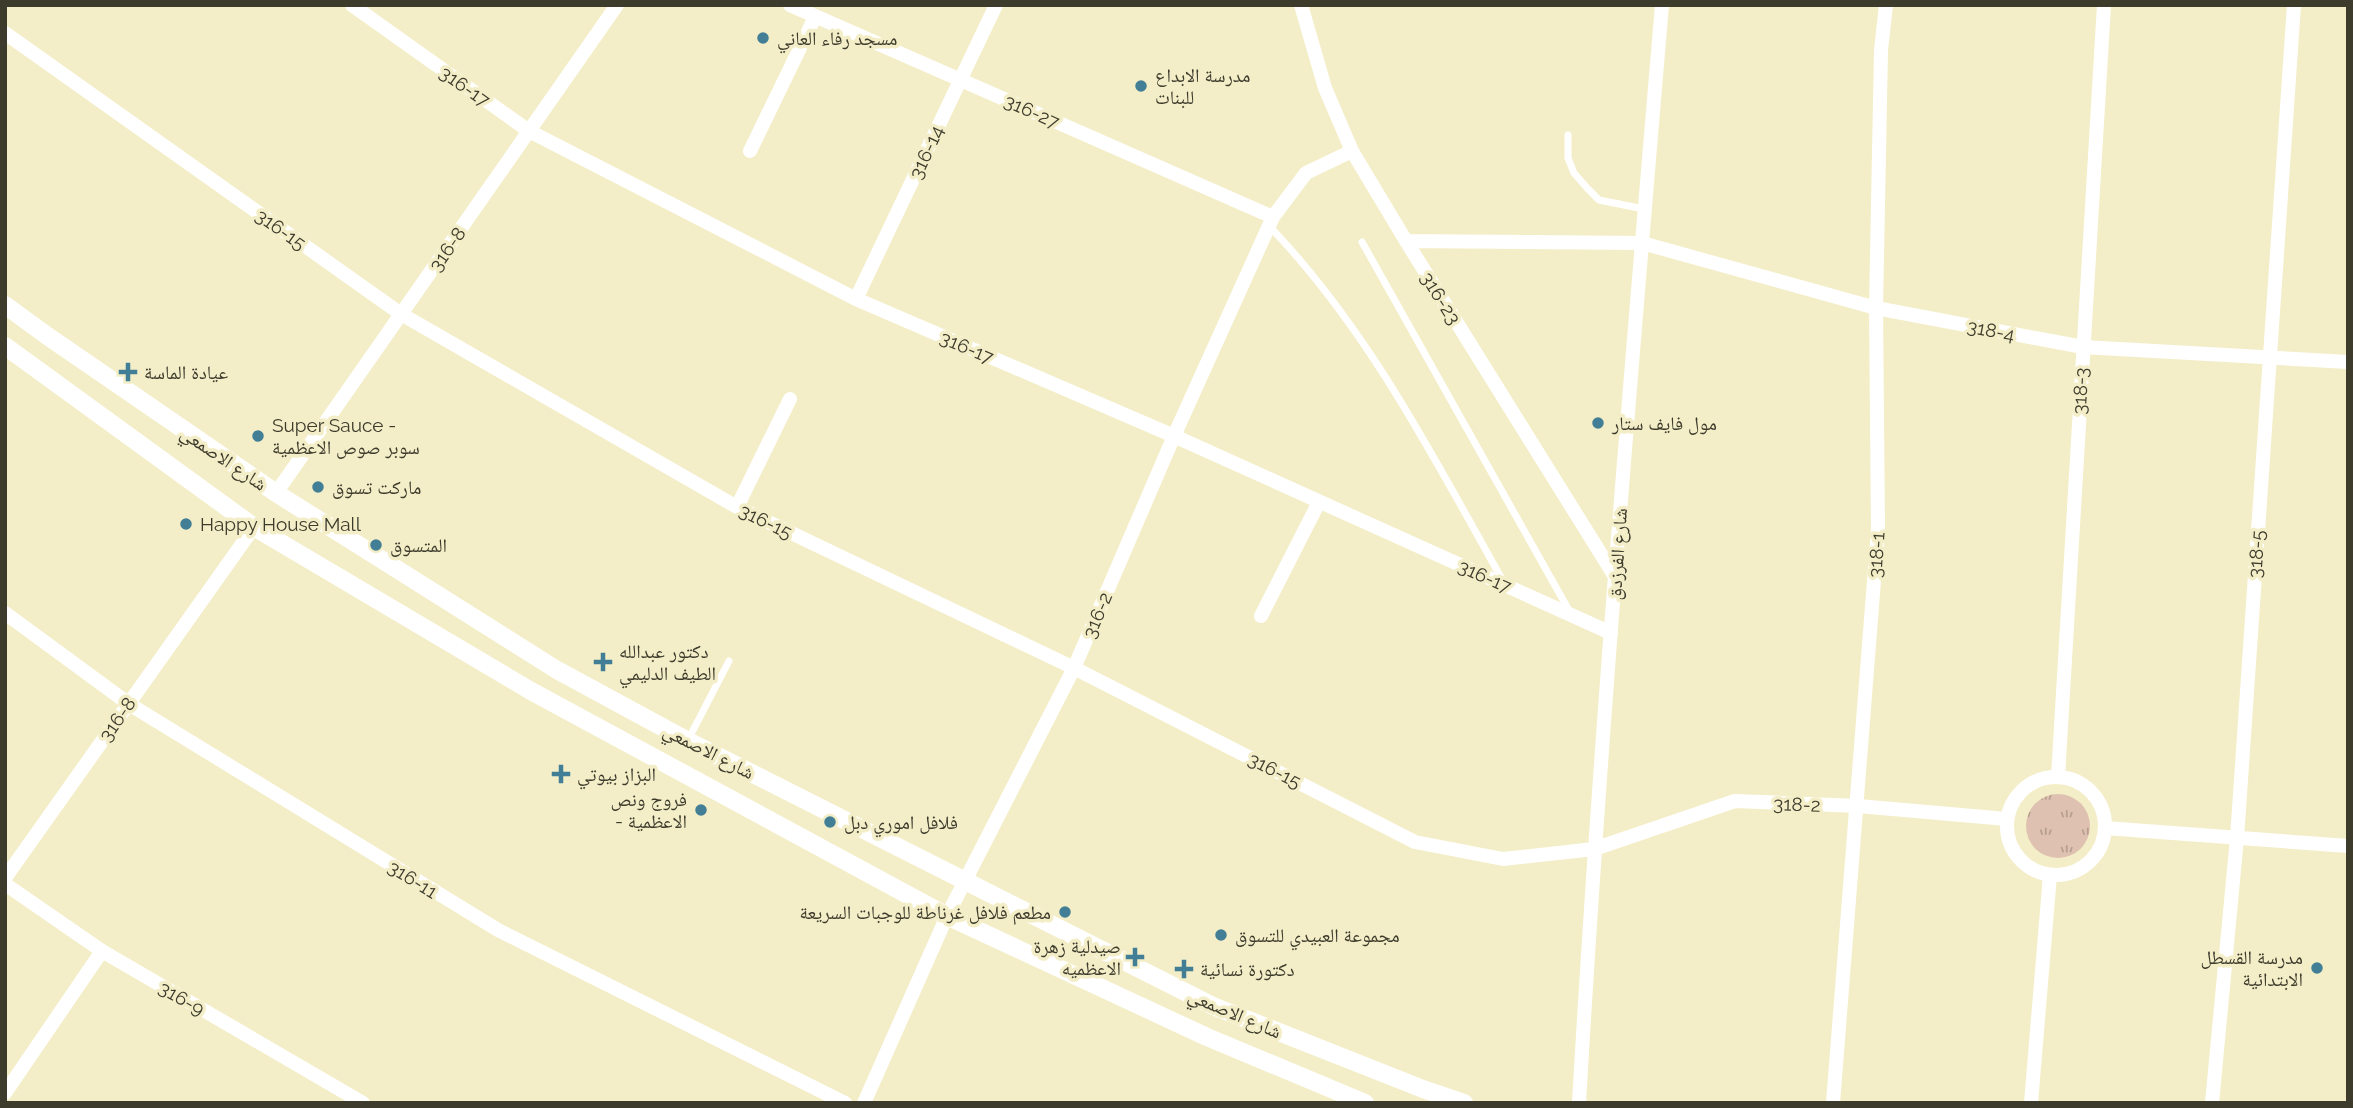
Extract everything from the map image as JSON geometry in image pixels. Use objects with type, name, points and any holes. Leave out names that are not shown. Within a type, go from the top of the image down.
[{"type":"street","name":"316-17","points":[[352,5],[529,131],[856,299],[1174,436],[1611,633]]},
{"type":"street","name":"316-8","points":[[276,493],[617,5]]},
{"type":"street","name":"316-27","points":[[790,5],[1271,222]]},
{"type":"street","name":"316-14","points":[[856,299],[996,5]]},
{"type":"street","name":"316-23","points":[[1301,5],[1325,88],[1352,151],[1614,575]]},
{"type":"street","name":"شارع الفرزدق","points":[[1579,1103],[1614,575],[1662,5]]},
{"type":"street","name":"318-1","points":[[1833,1103],[1878,530],[1876,308],[1881,50],[1886,5]]},
{"type":"street","name":"318-3","points":[[2058,777],[2104,5]]},
{"type":"street","name":"318-5","points":[[2212,1103],[2237,838],[2294,5]]},
{"type":"street","points":[[750,151],[815,17]]},
{"type":"street","name":"316-15","points":[[5,33],[401,314],[737,507],[1074,668],[1415,842],[1503,859],[1594,849]]},
{"type":"street","name":"316-2","points":[[864,1103],[947,916],[1074,668],[1174,436],[1271,222],[1306,173],[1352,151]]},
{"type":"street","name":"318-4","points":[[1406,241],[1642,243],[1876,308],[2083,347],[2348,362]]},
{"type":"street","name":"شارع الاصمعي","points":[[5,305],[276,493],[557,670],[688,741],[1213,1006],[1464,1103]]},
{"type":"street","name":"شارع الاصمعي","points":[[5,346],[254,527],[531,691],[947,916],[1207,1037],[1365,1103]]},
{"type":"street","points":[[737,507],[790,399]]},
{"type":"street","points":[[1261,616],[1319,502]]},
{"type":"street","name":"316-8","points":[[5,878],[254,527]]},
{"type":"street","name":"316-11","points":[[5,613],[128,704],[498,930],[845,1103]]},
{"type":"street","points":[[2058,777],[2073,780],[2086,788],[2103,813],[2105,828],[2102,844],[2094,858],[2074,872],[2050,875],[2035,871],[2017,856],[2007,835],[2007,819],[2011,805],[2019,793],[2044,778],[2058,777]]},
{"type":"street","name":"318-2","points":[[1594,849],[1735,801],[1858,806],[2007,819]]},
{"type":"street","points":[[2105,828],[2348,846]]},
{"type":"street","points":[[2031,1103],[2050,875]]},
{"type":"street","name":"316-9","points":[[5,884],[102,951],[363,1103]]},
{"type":"street","points":[[5,1093],[102,951]]},
{"type":"lane","points":[[1568,135],[1568,158],[1574,173],[1599,200],[1645,209]]},
{"type":"lane","points":[[1271,222],[1370,354],[1424,440],[1505,585]]},
{"type":"lane","points":[[1362,242],[1572,615]]},
{"type":"lane","points":[[688,741],[729,661]]},
{"type":"green space","points":[[2052,794],[2064,794],[2081,803],[2088,814],[2088,838],[2081,849],[2064,858],[2052,858],[2040,853],[2031,844],[2026,832],[2026,820],[2031,808],[2040,799]]},
{"type":"place","name":"مسجد رفاء العاني","points":[[763,38]]},
{"type":"place","name":"مدرسة الابداع للبنات","points":[[1141,86]]},
{"type":"place","name":"عيادة الماسة","points":[[128,372]]},
{"type":"place","name":"مول فايف ستار","points":[[1598,423]]},
{"type":"place","name":"Super Sauce - سوبر صوص الاعظمية","points":[[258,436]]},
{"type":"place","name":"ماركت تسوق","points":[[318,487]]},
{"type":"place","name":"Happy House Mall","points":[[186,524]]},
{"type":"place","name":"المتسوق","points":[[376,545]]},
{"type":"place","name":"دكتور عبدالله الطيف الدليمي","points":[[603,662]]},
{"type":"place","name":"البزاز بيوتي","points":[[561,774]]},
{"type":"place","name":"فروج ونص - الاعظمية","points":[[701,810]]},
{"type":"place","name":"فلافل اموري دبل","points":[[830,822]]},
{"type":"place","name":"مطعم فلافل غرناطة للوجبات السريعة","points":[[1065,912]]},
{"type":"place","name":"مجموعة العبيدي للتسوق","points":[[1221,935]]},
{"type":"place","name":"صيدلية زهرة الاعظميه","points":[[1135,957]]},
{"type":"place","name":"مدرسة القسطل الابتدائية","points":[[2317,968]]},
{"type":"place","name":"دكتورة نسائية","points":[[1184,969]]}]
